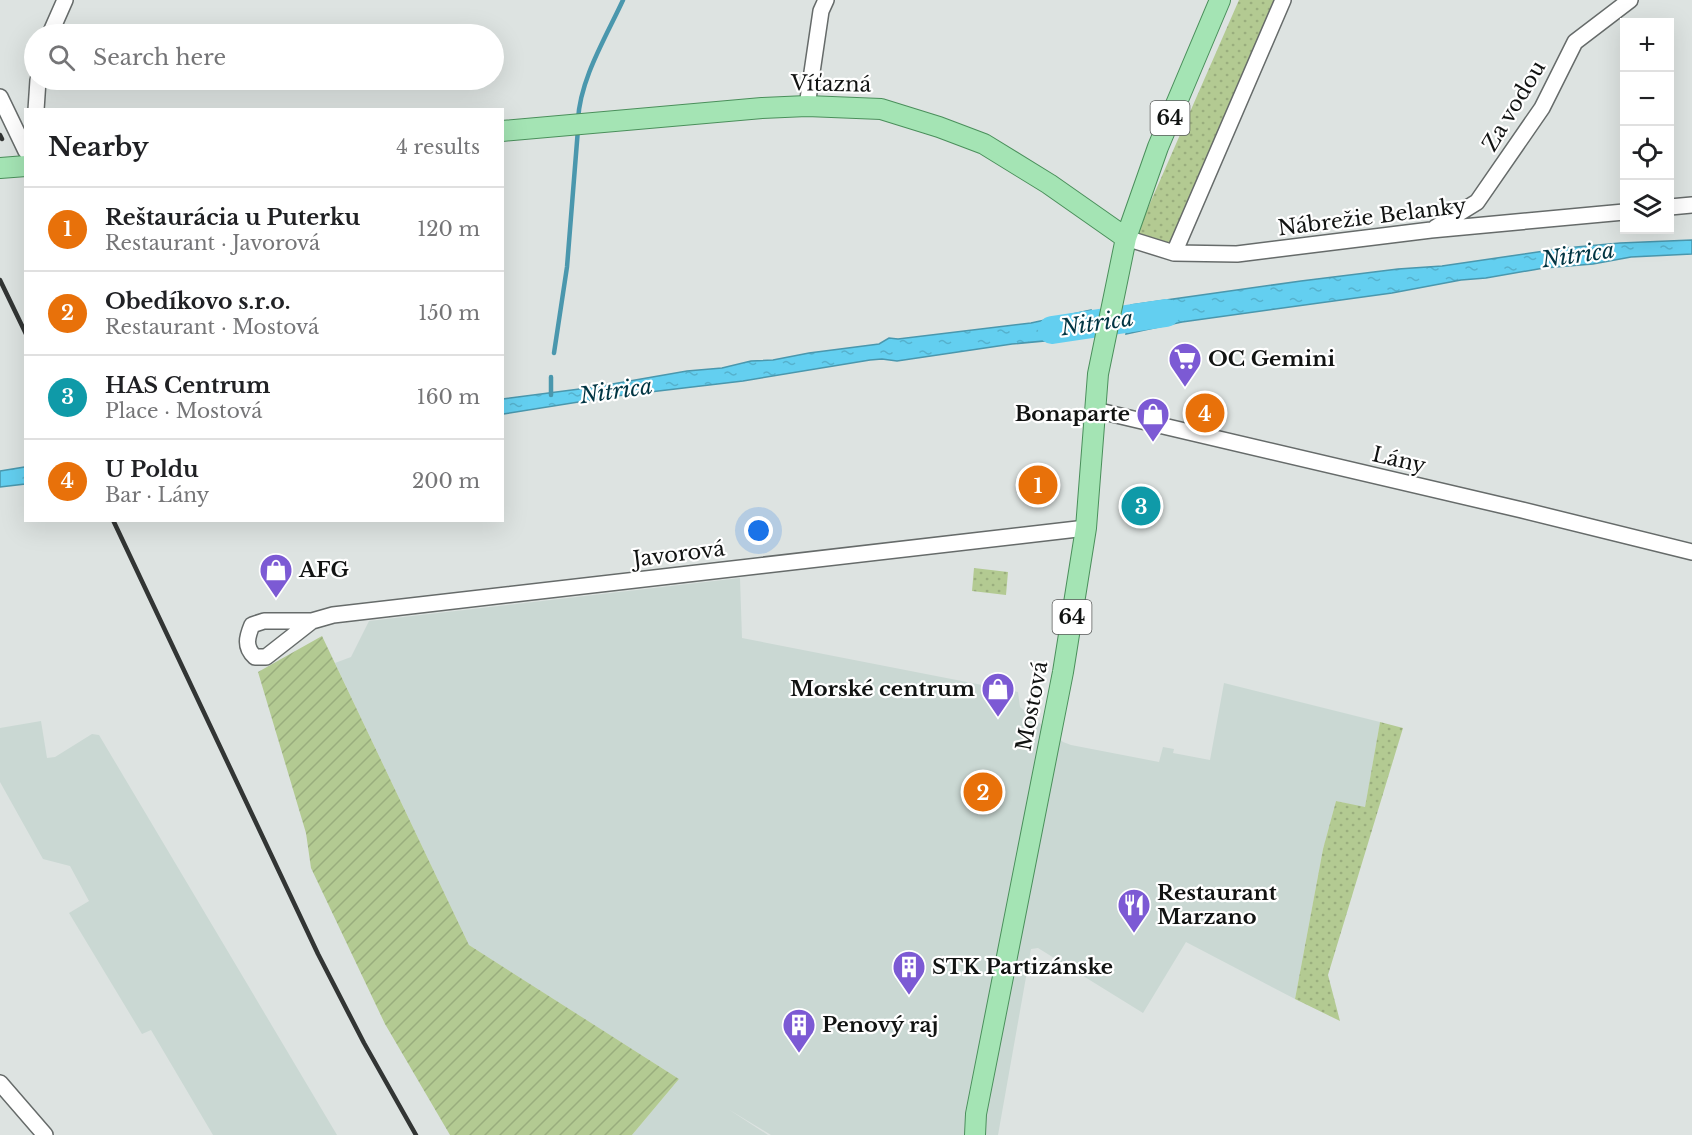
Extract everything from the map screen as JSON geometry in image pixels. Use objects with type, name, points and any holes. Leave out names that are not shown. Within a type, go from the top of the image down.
[{"type":"main road","name":"64","points":[[1126,238],[1158,147],[1220,0]]},
{"type":"main road","name":"Víťazná","points":[[504,132],[807,106],[881,109],[984,144],[1049,184],[1126,238]]},
{"type":"main road","points":[[0,168],[24,166]]},
{"type":"main road","name":"Mostová","points":[[975,1135],[976,1114],[1064,672],[1086,528],[1101,360],[1126,238]]},
{"type":"street","points":[[55,24],[66,0]]},
{"type":"street","points":[[807,106],[821,12],[826,0]]},
{"type":"street","points":[[1174,253],[1283,0]]},
{"type":"street","name":"Za vodou","points":[[1431,230],[1477,201],[1542,108],[1575,42],[1630,0]]},
{"type":"street","points":[[36,108],[37,90]]},
{"type":"street","points":[[0,97],[24,148]]},
{"type":"street","points":[[1674,207],[1692,205]]},
{"type":"street","name":"Nábrežie Belanky","points":[[1126,238],[1174,253],[1237,254],[1431,230],[1620,212]]},
{"type":"street","name":"Lány","points":[[1095,410],[1692,552]]},
{"type":"street","name":"Javorová","points":[[312,621],[333,615],[1086,528]]},
{"type":"street","points":[[0,1083],[45,1135]]},
{"type":"shaded area","points":[[740,578],[742,638],[1018,692],[1020,707],[1063,742],[1071,745],[1159,762],[1163,747],[1174,749],[1173,753],[1210,760],[1224,683],[1380,722],[1365,808],[1336,801],[1323,849],[1295,999],[1186,942],[1143,1013],[1038,948],[1031,949],[998,1135],[771,1135],[728,1109],[768,1135],[632,1135],[679,1079],[469,945],[335,663],[351,657],[369,621]]},
{"type":"shaded area","points":[[41,721],[47,758],[55,757],[92,734],[99,735],[337,1135],[213,1135],[151,1030],[142,1034],[69,913],[89,901],[70,866],[43,859],[0,782],[0,728]]},
{"type":"green space","points":[[1239,0],[1277,0],[1171,244],[1137,233]]},
{"type":"green space","points":[[974,568],[1008,572],[1006,595],[972,591]]},
{"type":"green space","points":[[322,636],[469,945],[679,1079],[632,1135],[450,1135],[385,1024],[311,868],[306,833],[258,672]]},
{"type":"green space","points":[[1380,722],[1403,728],[1328,975],[1340,1021],[1295,999],[1323,849],[1336,801],[1365,807]]},
{"type":"water","points":[[1692,240],[1692,254],[1631,257],[1593,264],[1544,268],[1392,293],[1182,322],[1126,334],[1131,305],[1301,281],[1442,266],[1565,248]]},
{"type":"water","points":[[1091,310],[1087,337],[1012,344],[897,361],[870,360],[743,381],[616,396],[504,414],[504,399],[879,344],[889,338],[898,339],[1031,323]]},
{"type":"water","points":[[24,467],[24,484],[0,487],[0,471]]},
{"type":"waterway","points":[[578,120],[583,89],[623,0]]},
{"type":"waterway","points":[[554,353],[567,267],[578,129]]},
{"type":"waterway","name":"Nitrica","points":[[1052,330],[1166,313]]},
{"type":"waterway","points":[[551,377],[551,395]]},
{"type":"railway","points":[[0,135],[2,139]]},
{"type":"railway","points":[[0,280],[24,330]]},
{"type":"railway","points":[[114,522],[318,954],[364,1043],[416,1135]]},
{"type":"place","name":"OC Gemini","points":[[1185,388]]},
{"type":"place","name":"U Poldu","points":[[1205,413]]},
{"type":"place","name":"Bonaparte","points":[[1153,443]]},
{"type":"place","name":"Reštaurácia u Puterku","points":[[1038,485]]},
{"type":"place","name":"HAS Centrum","points":[[1141,506]]},
{"type":"place","name":"AFG","points":[[276,599]]},
{"type":"place","name":"Morské centrum","points":[[998,718]]},
{"type":"place","name":"Obedíkovo s.r.o.","points":[[983,792]]},
{"type":"place","name":"Restaurant Marzano","points":[[1134,934]]},
{"type":"place","name":"STK Partizánske","points":[[909,996]]},
{"type":"place","name":"Penový raj","points":[[799,1054]]}]
